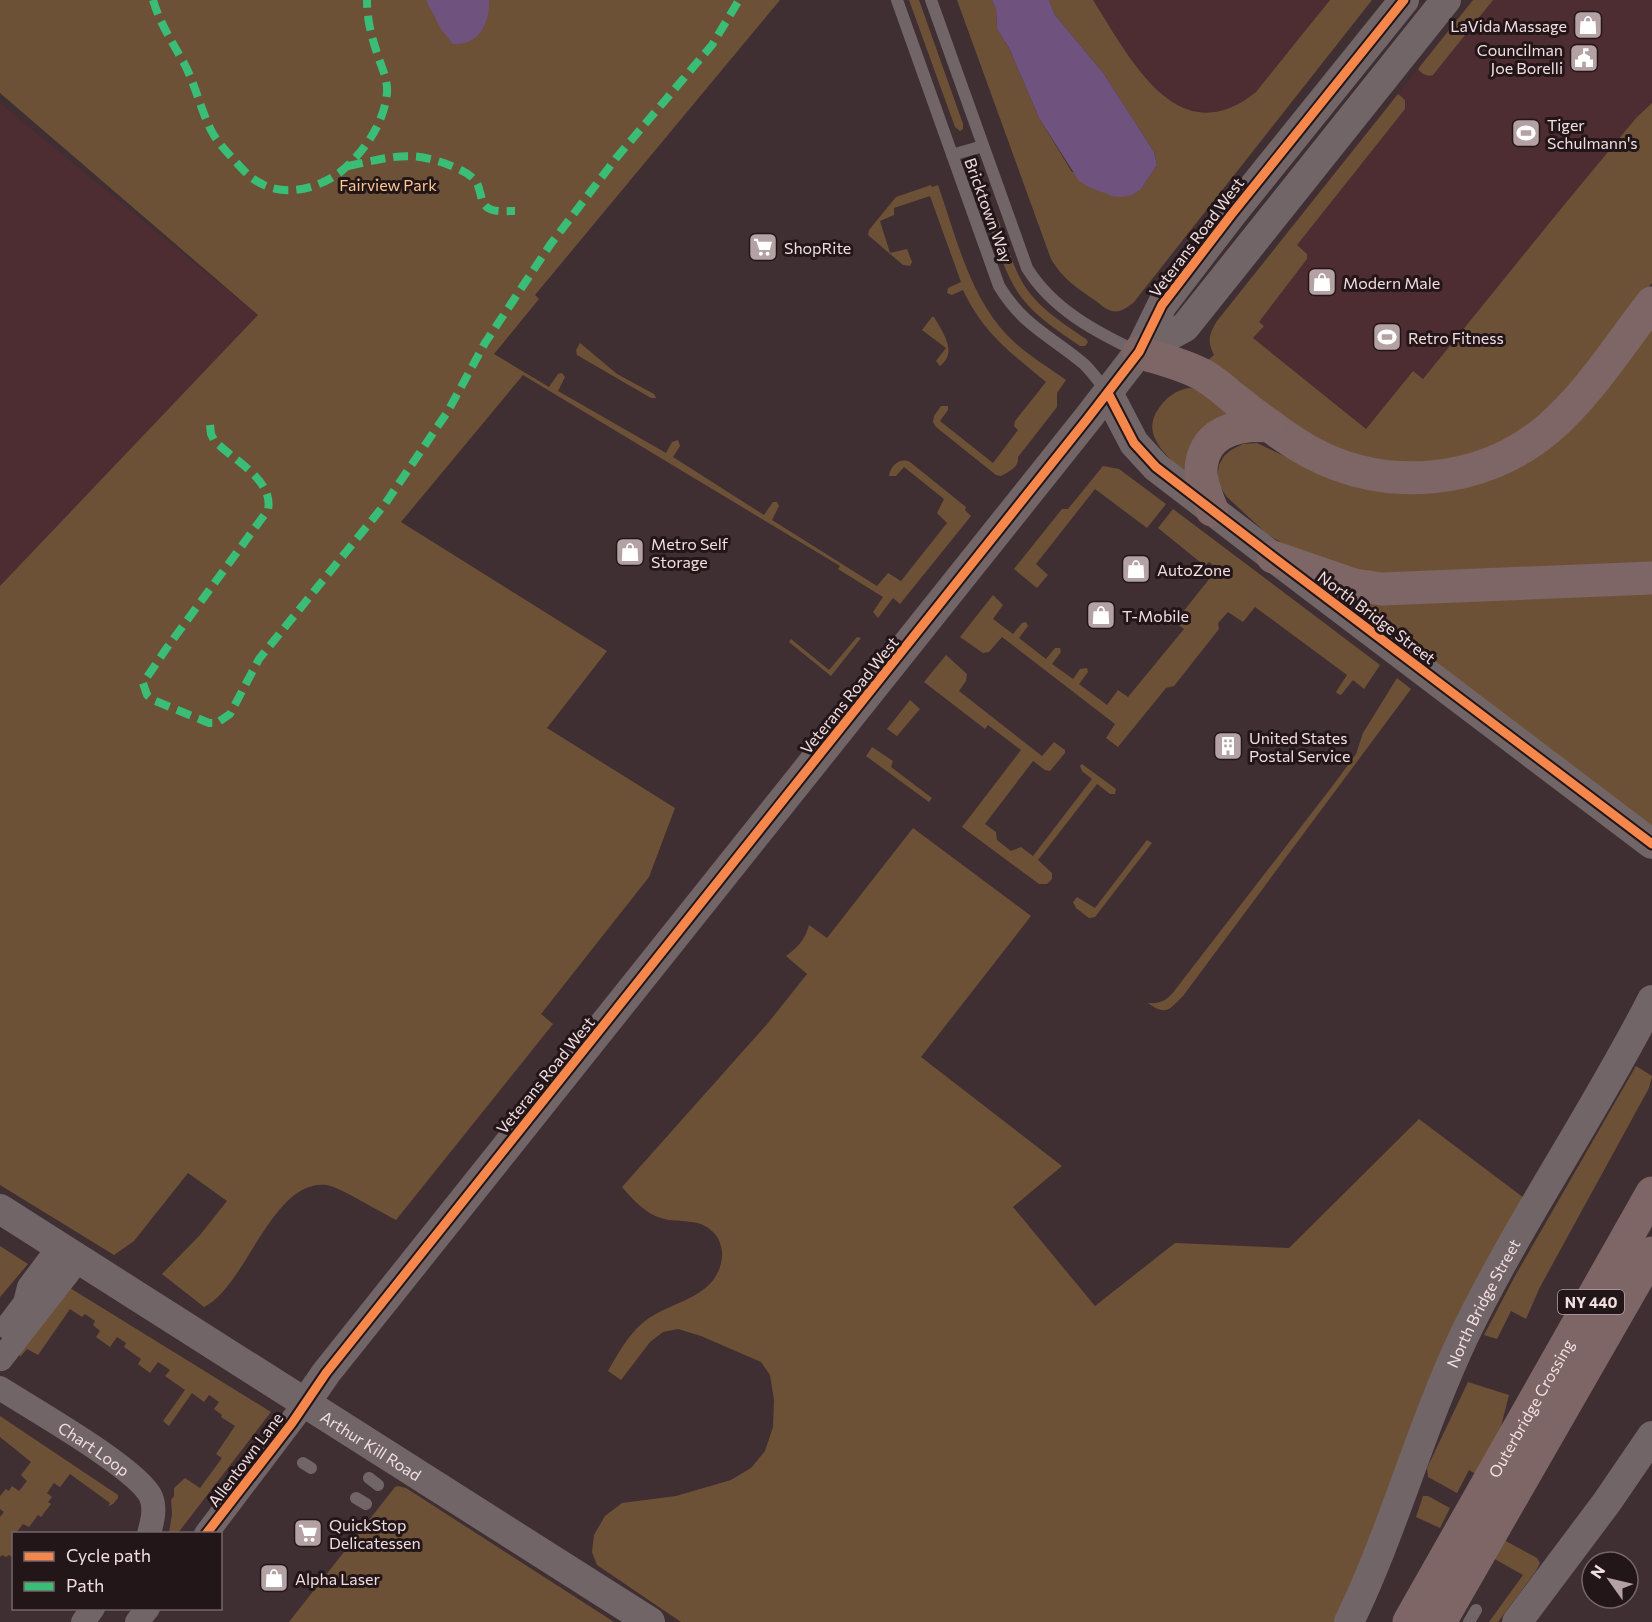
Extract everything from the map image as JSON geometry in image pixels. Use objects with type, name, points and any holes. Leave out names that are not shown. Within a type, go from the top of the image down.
[{"type":"highway","points":[[1139,352],[1203,375],[1310,452],[1347,468],[1388,477],[1431,478],[1472,470],[1516,451],[1549,428],[1582,393],[1652,303]]},
{"type":"highway","points":[[1212,510],[1201,474],[1208,448],[1221,433],[1231,428],[1271,426]]},
{"type":"highway","points":[[1273,557],[1354,585],[1382,589],[1652,578]]},
{"type":"highway","points":[[1633,1227],[1652,1181]]},
{"type":"highway","name":"Outerbridge Crossing","points":[[1440,1622],[1501,1489],[1652,1193]]},
{"type":"highway","name":"Outerbridge Crossing","points":[[1409,1622],[1501,1489],[1566,1401],[1652,1253]]},
{"type":"highway","points":[[1566,1401],[1652,1282]]},
{"type":"street","name":"Veterans Road West","points":[[306,1402],[341,1354],[1108,393],[1139,352],[1162,305],[1231,215],[1404,0]]},
{"type":"street","name":"Veterans Road West","points":[[1139,352],[1185,327],[1446,0]]},
{"type":"street","points":[[1366,47],[1392,68]]},
{"type":"street","name":"North Bridge Street","points":[[1108,393],[1141,452],[1156,467],[1652,844]]},
{"type":"street","name":"North Bridge Street","points":[[1349,1622],[1388,1534],[1431,1412],[1466,1333],[1500,1266],[1650,1008]]},
{"type":"street","name":"Arthur Kill Road","points":[[0,1209],[650,1622]]},
{"type":"street","points":[[0,1316],[16,1295],[29,1287],[69,1253]]},
{"type":"street","points":[[0,1351],[69,1253]]},
{"type":"street","points":[[0,1387],[4,1376],[0,1351],[25,1303],[29,1287]]},
{"type":"street","name":"Chart Loop","points":[[0,1387],[134,1476],[151,1497],[153,1519],[149,1532]]},
{"type":"street","name":"Allentown Lane","points":[[207,1532],[306,1402]]},
{"type":"street","points":[[1517,1622],[1608,1502],[1652,1436]]},
{"type":"street","points":[[137,1622],[146,1610]]},
{"type":"lane","name":"Bricktown Way","points":[[897,0],[992,268],[1008,301],[1035,329],[1084,365],[1108,393]]},
{"type":"lane","name":"Bricktown Way","points":[[931,0],[1021,252],[1034,280],[1053,301],[1106,337],[1139,352]]},
{"type":"lane","points":[[952,155],[983,146]]},
{"type":"lane","points":[[1468,1622],[1476,1610]]},
{"type":"shaded area","points":[[426,0],[489,0],[485,25],[470,41],[453,44],[441,29]]},
{"type":"shaded area","points":[[992,0],[1049,0],[1055,15],[1104,74],[1154,152],[1157,165],[1141,189],[1132,195],[1112,196],[1079,181],[1039,118],[1009,48],[997,29],[996,9]]},
{"type":"shaded area","points":[[1093,0],[1330,0],[1256,92],[1245,101],[1225,111],[1209,112],[1184,109],[1162,97],[1135,67]]},
{"type":"shaded area","points":[[1473,0],[1652,0],[1652,103],[1636,118],[1423,379],[1412,371],[1366,429],[1253,339],[1263,326],[1259,322],[1307,259],[1284,236]]},
{"type":"shaded area","points":[[0,103],[258,315],[0,586]]},
{"type":"green space","name":"Fairview Park","points":[[0,0],[780,0],[535,295],[539,299],[494,354],[549,387],[558,374],[562,373],[565,377],[558,391],[666,453],[672,442],[678,440],[680,446],[673,457],[764,515],[773,502],[777,502],[779,506],[772,520],[877,586],[888,573],[901,581],[947,523],[937,513],[944,499],[904,467],[896,476],[889,476],[896,463],[910,462],[966,507],[965,510],[971,516],[900,604],[893,598],[878,618],[873,612],[883,597],[838,569],[840,566],[523,375],[401,522],[607,651],[547,728],[675,808],[649,877],[541,1014],[553,1024],[396,1220],[333,1187],[327,1185],[308,1187],[290,1198],[275,1215],[233,1279],[219,1296],[204,1307],[162,1274],[200,1235],[227,1201],[188,1173],[134,1241],[114,1255],[0,1185],[0,586],[258,315],[0,93]]},
{"type":"green space","points":[[909,0],[919,0],[963,124],[963,129],[960,131],[955,127]]},
{"type":"green space","points":[[957,0],[992,0],[996,9],[997,29],[1009,48],[1039,118],[1072,172],[1141,189],[1157,165],[1154,152],[1104,74],[1055,15],[1049,0],[1093,0],[1140,71],[1158,91],[1179,106],[1202,112],[1228,109],[1256,92],[1330,0],[1372,0],[1134,302],[1124,309],[1115,311],[1106,308],[1077,287],[1060,272],[1051,259]]},
{"type":"green space","points":[[1473,0],[1493,0],[1433,75],[1423,74],[1418,69]]},
{"type":"green space","points":[[1398,94],[1405,100],[1405,109],[1297,245],[1307,254],[1307,259],[1259,322],[1264,326],[1253,338],[1366,429],[1413,371],[1423,379],[1636,118],[1652,103],[1652,283],[1576,380],[1537,422],[1501,445],[1454,460],[1405,466],[1358,458],[1315,440],[1207,361],[1214,355],[1210,346],[1210,338],[1217,321]]},
{"type":"green space","points":[[931,185],[932,187],[938,185],[965,264],[983,302],[994,319],[1021,348],[1066,380],[1057,393],[1057,407],[1018,457],[1015,467],[1001,476],[996,475],[936,427],[933,422],[934,416],[941,406],[948,406],[948,410],[940,421],[993,463],[1018,430],[1014,426],[1015,421],[1046,382],[989,330],[979,318],[963,290],[952,295],[947,293],[948,288],[961,282],[930,196],[894,208],[894,215],[880,221],[890,253],[907,249],[912,262],[910,266],[903,265],[868,235],[869,230],[896,197]]},
{"type":"green space","points":[[992,216],[998,219],[1019,276],[1032,296],[1048,312],[1086,339],[1088,342],[1085,346],[1080,346],[1053,327],[1020,296],[1007,271],[989,225]]},
{"type":"green space","points":[[932,317],[947,342],[948,355],[940,366],[936,361],[946,348],[922,330]]},
{"type":"green space","points":[[1652,323],[1652,566],[1374,575],[1295,551],[1267,534],[1227,497],[1219,485],[1217,477],[1219,465],[1224,456],[1243,444],[1257,443],[1297,462],[1368,488],[1401,494],[1455,489]]},
{"type":"green space","points":[[580,343],[617,374],[654,394],[656,398],[651,398],[577,355],[576,350]]},
{"type":"green space","points":[[1189,388],[1199,389],[1230,416],[1191,477],[1160,447],[1152,428],[1154,418],[1165,401],[1176,392]]},
{"type":"green space","points":[[1103,466],[1119,469],[1166,504],[1147,528],[1095,489],[1036,564],[1048,575],[1037,588],[1014,569],[1062,509],[1068,509]]},
{"type":"green space","points":[[1173,509],[1380,665],[1364,689],[1353,680],[1341,695],[1338,694],[1336,692],[1347,675],[1255,607],[1243,622],[1228,612],[1218,623],[1219,629],[1174,686],[1166,688],[1118,747],[1106,738],[1115,724],[1002,637],[989,652],[983,653],[960,637],[993,595],[1003,605],[993,619],[1013,634],[1022,623],[1026,622],[1028,626],[1019,638],[1046,659],[1055,648],[1060,648],[1061,652],[1052,664],[1073,679],[1080,669],[1087,668],[1088,672],[1079,684],[1107,705],[1118,690],[1128,697],[1184,629],[1175,622],[1214,573],[1210,570],[1213,565],[1209,562],[1205,566],[1158,528]]},
{"type":"green space","points":[[1652,590],[1652,827],[1408,643],[1368,607],[1376,603]]},
{"type":"green space","points":[[857,637],[861,638],[831,676],[789,642],[791,639],[829,670]]},
{"type":"green space","points":[[946,655],[967,674],[966,681],[959,691],[1042,756],[1054,742],[1065,750],[1050,771],[1033,761],[985,824],[996,832],[997,840],[1011,851],[1021,847],[1033,856],[1092,779],[1082,771],[1080,766],[1082,764],[1116,789],[1115,794],[1110,794],[1097,784],[1038,860],[1052,873],[1052,879],[1047,884],[1039,884],[962,827],[1021,750],[988,725],[985,729],[924,682]]},
{"type":"green space","points":[[1397,678],[1411,689],[1183,996],[1167,1010],[1159,1009],[1148,1003],[1157,1003],[1167,999],[1334,784],[1356,754],[1363,733]]},
{"type":"green space","points":[[910,700],[920,709],[897,736],[887,729]]},
{"type":"green space","points":[[872,747],[893,761],[891,767],[932,798],[929,802],[866,756]]},
{"type":"green space","points":[[913,828],[1031,916],[921,1057],[1062,1166],[1013,1207],[1095,1306],[1175,1243],[1289,1248],[1419,1119],[1524,1198],[1338,1622],[681,1622],[597,1565],[592,1552],[594,1535],[605,1516],[622,1503],[676,1496],[731,1480],[751,1468],[765,1451],[773,1427],[774,1400],[770,1375],[761,1362],[701,1336],[678,1329],[663,1332],[650,1342],[621,1380],[608,1371],[625,1342],[642,1323],[705,1289],[719,1270],[722,1257],[719,1240],[707,1227],[702,1224],[655,1216],[640,1206],[622,1187],[768,1023],[807,974],[786,956],[800,943],[809,925],[827,938]]},
{"type":"green space","points":[[1147,840],[1152,843],[1095,917],[1089,918],[1076,908],[1073,902],[1077,897],[1095,908]]},
{"type":"green space","points":[[1636,1066],[1652,1076],[1649,1088],[1540,1287],[1526,1319],[1511,1311],[1497,1339],[1484,1335],[1515,1276]]},
{"type":"green space","points":[[0,1246],[28,1264],[0,1297]]},
{"type":"green space","points":[[70,1288],[271,1412],[179,1532],[169,1532],[174,1488],[185,1478],[200,1488],[222,1458],[216,1454],[235,1426],[221,1417],[222,1415],[214,1409],[219,1402],[209,1395],[204,1402],[192,1393],[169,1426],[163,1421],[185,1390],[165,1376],[170,1370],[158,1362],[150,1373],[138,1364],[141,1359],[124,1347],[126,1343],[117,1337],[110,1347],[96,1337],[100,1331],[93,1325],[95,1321],[85,1314],[82,1317],[70,1309],[38,1355],[27,1349],[20,1357],[19,1352]]},
{"type":"green space","points":[[1468,1382],[1509,1395],[1499,1434],[1477,1475],[1469,1470],[1457,1493],[1428,1477],[1427,1468]]},
{"type":"green space","points":[[0,1416],[118,1495],[118,1498],[108,1506],[110,1503],[70,1474],[60,1487],[54,1483],[47,1493],[52,1497],[48,1502],[51,1504],[41,1517],[38,1515],[29,1527],[23,1524],[17,1532],[12,1532],[12,1557],[2,1555],[0,1557],[0,1517],[4,1512],[0,1509],[0,1496],[6,1489],[9,1491],[12,1486],[19,1491],[27,1481],[21,1475],[31,1462],[0,1437]]},
{"type":"green space","points":[[398,1486],[406,1488],[614,1622],[289,1622]]},
{"type":"green space","points":[[1423,1496],[1428,1496],[1450,1508],[1440,1528],[1416,1517]]},
{"type":"green space","points":[[1504,1540],[1537,1558],[1540,1563],[1498,1622],[1489,1622],[1523,1575],[1493,1558]]},
{"type":"marked path","points":[[153,0],[163,25],[189,73],[208,124],[217,140],[254,180],[282,190],[302,189],[322,183],[339,173],[364,148],[382,116],[387,93],[386,83],[371,33],[367,0]]},
{"type":"marked path","points":[[210,425],[214,440],[250,471],[265,489],[268,510],[143,683],[147,695],[153,700],[209,723],[217,723],[230,714],[259,659],[385,504],[448,411],[485,343],[550,245],[617,157],[712,45],[739,0]]},
{"type":"marked path","points":[[348,166],[401,156],[439,161],[474,179],[483,202],[489,209],[515,211]]},
{"type":"cycle path","points":[[208,1532],[292,1423],[326,1373],[1088,418],[1139,352],[1162,305],[1231,215],[1404,0]]},
{"type":"cycle path","points":[[1108,393],[1134,443],[1156,467],[1652,844]]},
{"type":"place","name":"LaVida Massage","points":[[1588,25]]},
{"type":"place","name":"Councilman Joe Borelli","points":[[1584,58]]},
{"type":"place","name":"Tiger Schulmann's","points":[[1526,133]]},
{"type":"place","name":"ShopRite","points":[[763,247]]},
{"type":"place","name":"Modern Male","points":[[1322,282]]},
{"type":"place","name":"Retro Fitness","points":[[1387,337]]},
{"type":"place","name":"Metro Self Storage","points":[[630,552]]},
{"type":"place","name":"AutoZone","points":[[1136,569]]},
{"type":"place","name":"T-Mobile","points":[[1101,615]]},
{"type":"place","name":"United States Postal Service","points":[[1228,746]]},
{"type":"place","name":"QuickStop Delicatessen","points":[[308,1533]]},
{"type":"place","name":"Alpha Laser","points":[[274,1578]]}]
